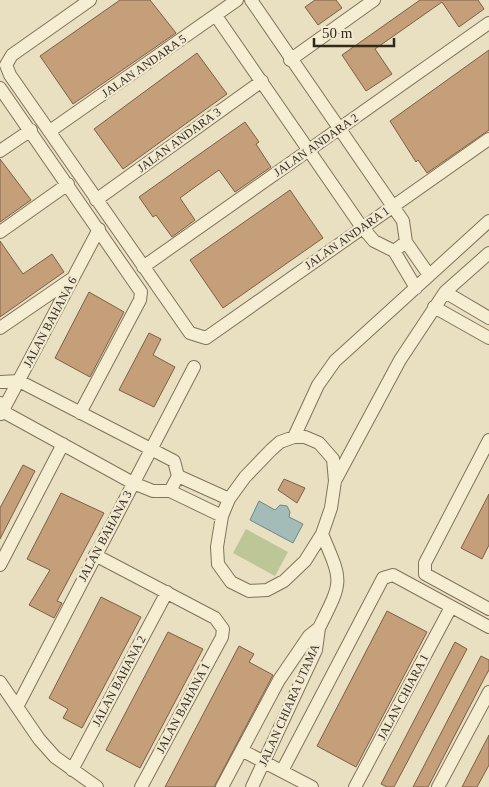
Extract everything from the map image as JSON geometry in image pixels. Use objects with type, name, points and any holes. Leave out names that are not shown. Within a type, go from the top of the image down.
[{"type":"street","points":[[90,0],[12,55],[6,65],[10,75],[143,267]]},
{"type":"street","points":[[251,0],[290,60],[403,221],[406,242],[429,275]]},
{"type":"street","points":[[290,60],[374,0]]},
{"type":"street","name":"JALAN ANDARA 5","points":[[50,131],[216,16],[232,2]]},
{"type":"street","points":[[216,16],[363,228],[374,241],[394,251],[416,288]]},
{"type":"street","name":"JALAN ANDARA 2","points":[[143,267],[489,23]]},
{"type":"street","name":"JALAN ANDARA 3","points":[[96,200],[262,81]]},
{"type":"street","points":[[0,88],[31,130],[141,292],[140,300],[80,413]]},
{"type":"street","points":[[0,151],[31,130]]},
{"type":"street","name":"JALAN ANDARA 1","points":[[143,267],[190,333],[206,338],[489,139]]},
{"type":"street","points":[[0,232],[68,184]]},
{"type":"street","points":[[294,437],[318,385],[335,361],[489,221]]},
{"type":"street","name":"JALAN BAHANA 6","points":[[1,410],[99,229]]},
{"type":"street","points":[[394,251],[406,242]]},
{"type":"street","points":[[335,482],[400,360],[434,307],[445,292],[489,253]]},
{"type":"street","points":[[0,328],[72,279]]},
{"type":"street","points":[[445,292],[489,318]]},
{"type":"street","points":[[434,307],[489,338]]},
{"type":"street","name":"JALAN BAHANA 3","points":[[17,707],[194,367]]},
{"type":"street","points":[[0,382],[18,381],[174,461],[178,476],[170,491]]},
{"type":"street","points":[[1,410],[133,483],[153,492],[170,491],[222,516]]},
{"type":"street","points":[[294,437],[304,437],[319,443],[333,459],[335,482],[332,508],[322,534],[305,561],[284,581],[267,590],[248,590],[231,582],[218,564],[217,547],[222,516],[229,499],[245,477],[270,450],[280,442],[294,437]]},
{"type":"street","points":[[489,440],[425,563],[425,574],[489,609]]},
{"type":"street","points":[[2,562],[63,444]]},
{"type":"street","points":[[178,476],[229,499]]},
{"type":"street","points":[[319,628],[339,585],[338,570],[322,534]]},
{"type":"street","points":[[95,555],[166,592]]},
{"type":"street","name":"JALAN CHIARA UTAMA","points":[[282,771],[383,578],[393,575],[451,607]]},
{"type":"street","name":"JALAN BAHANA 1","points":[[141,787],[222,637],[223,629],[215,618],[166,592]]},
{"type":"street","name":"JALAN BAHANA 2","points":[[72,770],[166,592]]},
{"type":"street","points":[[451,607],[489,627]]},
{"type":"street","name":"JALAN CHIARA 1","points":[[355,787],[451,607]]},
{"type":"street","name":"JALAN CHIARA UTAMA","points":[[222,787],[243,751],[279,680],[309,636],[319,628]]},
{"type":"street","name":"JALAN CHIARA UTAMA","points":[[252,787],[316,650],[319,628]]},
{"type":"street","points":[[289,665],[301,668],[304,676]]},
{"type":"street","points":[[0,682],[39,738],[56,757],[97,787]]},
{"type":"street","points":[[438,787],[489,692]]},
{"type":"street","points":[[243,751],[312,787]]},
{"type":"green space","points":[[246,529],[288,552],[275,576],[233,553]]},
{"type":"water","points":[[259,501],[275,510],[280,505],[287,506],[290,512],[289,517],[303,524],[293,543],[250,520]]},
{"type":"building","points":[[120,0],[150,0],[176,33],[73,104],[40,56]]},
{"type":"building","points":[[315,0],[336,0],[342,8],[318,25],[305,7]]},
{"type":"building","points":[[420,0],[478,0],[484,9],[459,27],[442,2],[375,49],[392,74],[366,91],[342,55]]},
{"type":"building","points":[[489,50],[489,130],[427,173],[418,160],[416,162],[390,121]]},
{"type":"building","points":[[197,53],[227,94],[123,169],[94,129]]},
{"type":"building","points":[[245,122],[259,142],[256,144],[271,167],[235,192],[219,170],[180,198],[195,220],[172,237],[156,215],[153,217],[139,197]]},
{"type":"building","points":[[0,159],[31,200],[0,222]]},
{"type":"building","points":[[290,190],[323,238],[223,308],[190,260]]},
{"type":"building","points":[[0,241],[23,274],[52,254],[64,272],[0,317]]},
{"type":"building","points":[[89,292],[124,312],[90,377],[55,358]]},
{"type":"building","points":[[149,333],[161,339],[153,355],[175,367],[154,407],[119,390]]},
{"type":"building","points":[[23,465],[35,471],[0,539],[0,508]]},
{"type":"building","points":[[284,479],[305,488],[297,503],[278,490]]},
{"type":"building","points":[[61,493],[104,513],[57,601],[62,603],[54,618],[29,605],[50,570],[27,559]]},
{"type":"building","points":[[489,494],[489,545],[482,559],[461,548]]},
{"type":"building","points":[[101,597],[141,617],[82,728],[63,718],[68,709],[49,698]]},
{"type":"building","points":[[387,611],[427,632],[356,767],[317,746]]},
{"type":"building","points":[[168,632],[203,649],[140,768],[106,750]]},
{"type":"building","points":[[455,642],[467,649],[394,787],[387,787],[381,784]]},
{"type":"building","points":[[239,646],[254,654],[249,662],[273,675],[214,787],[165,787]]},
{"type":"building","points":[[481,656],[489,660],[489,670],[428,787],[413,787]]},
{"type":"building","points":[[489,735],[489,765],[477,787],[462,787]]}]
